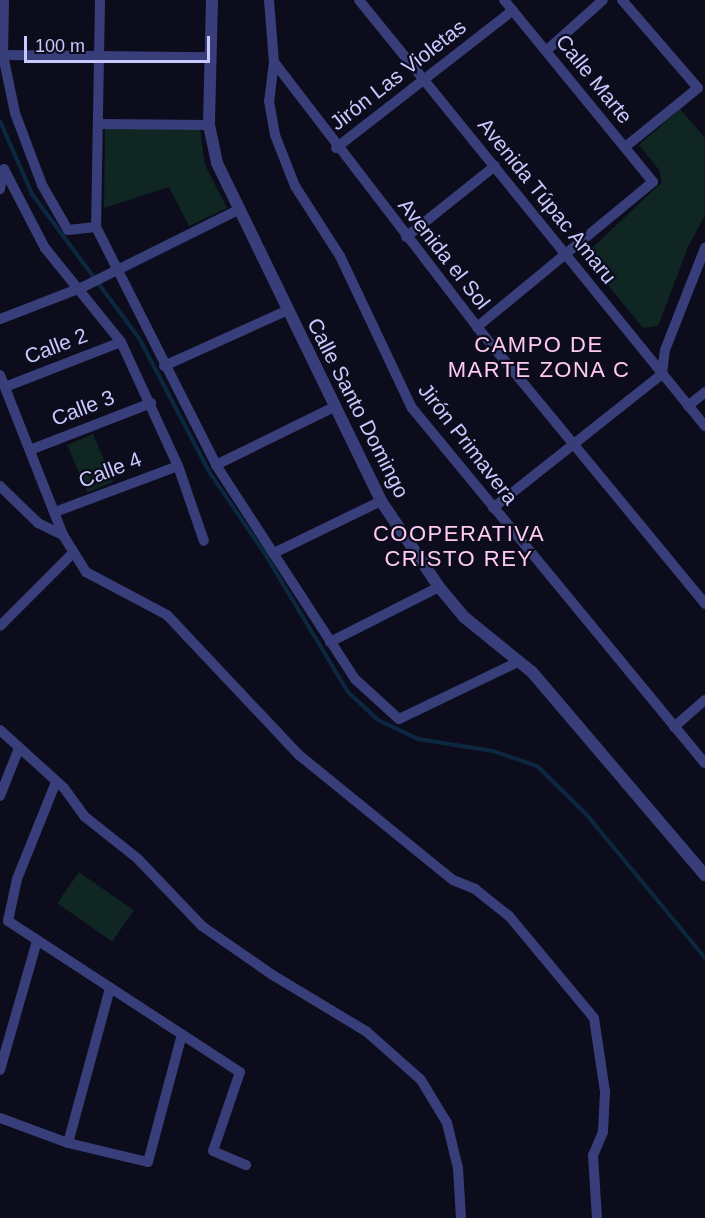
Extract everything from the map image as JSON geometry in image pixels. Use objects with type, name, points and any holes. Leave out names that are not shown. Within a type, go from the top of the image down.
[{"type":"street","points":[[4,0],[3,55],[15,113],[42,185],[68,230],[96,227]]},
{"type":"street","points":[[100,0],[96,227],[112,273],[216,465],[276,552],[355,679],[399,719],[520,661]]},
{"type":"street","name":"Calle Santo Domingo","points":[[212,0],[209,125],[217,163],[381,501],[438,587],[464,617],[520,661],[705,875]]},
{"type":"street","name":"Jirón Primavera","points":[[270,0],[274,63],[269,101],[275,135],[295,186],[340,256],[412,408],[705,763]]},
{"type":"street","name":"Avenida Túpac Amaru","points":[[359,0],[705,426]]},
{"type":"street","name":"Calle Marte","points":[[504,0],[653,182],[567,256]]},
{"type":"street","points":[[546,51],[603,0]]},
{"type":"street","points":[[622,0],[698,88],[625,147]]},
{"type":"street","name":"Jirón Las Violetas","points":[[336,148],[513,10]]},
{"type":"street","points":[[3,55],[100,54],[211,57]]},
{"type":"street","name":"Avenida el Sol","points":[[274,63],[336,148],[477,327],[705,604]]},
{"type":"street","points":[[99,124],[209,125]]},
{"type":"street","points":[[406,237],[495,166]]},
{"type":"street","points":[[0,189],[4,169],[45,248],[80,287],[121,342],[178,465],[204,541]]},
{"type":"street","points":[[0,319],[112,273],[238,210]]},
{"type":"street","points":[[493,508],[573,441],[584,440],[662,374],[665,350],[705,248]]},
{"type":"street","points":[[477,327],[567,256]]},
{"type":"street","points":[[164,366],[288,310]]},
{"type":"street","name":"Calle 2","points":[[5,387],[121,342]]},
{"type":"street","points":[[0,375],[63,535],[72,554],[96,581],[167,615],[300,754],[453,880],[491,901],[567,981],[594,1018],[605,1092],[603,1132],[593,1155],[597,1218]]},
{"type":"street","points":[[688,406],[705,392]]},
{"type":"street","name":"Calle 3","points":[[30,450],[151,403]]},
{"type":"street","points":[[216,465],[334,407]]},
{"type":"street","name":"Calle 4","points":[[55,512],[178,465]]},
{"type":"street","points":[[2,493],[38,523],[63,535]]},
{"type":"street","points":[[276,552],[381,501]]},
{"type":"street","points":[[0,626],[72,554]]},
{"type":"street","points":[[330,642],[438,587]]},
{"type":"street","points":[[674,727],[705,700]]},
{"type":"street","points":[[0,730],[56,782],[84,816],[138,858],[202,926],[271,974],[367,1032],[421,1080],[447,1123],[459,1168],[461,1218]]},
{"type":"street","points":[[0,796],[19,748]]},
{"type":"street","points":[[56,782],[17,879],[8,921],[240,1071],[213,1151],[246,1164]]},
{"type":"street","points":[[0,1070],[37,941]]},
{"type":"street","points":[[68,1143],[110,988]]},
{"type":"street","points":[[0,1118],[68,1143],[148,1162],[182,1034]]},
{"type":"green space","points":[[680,109],[705,138],[705,215],[688,247],[658,326],[643,328],[591,264],[591,249],[662,182],[659,170],[639,145]]},
{"type":"green space","points":[[105,129],[200,129],[205,165],[227,208],[189,226],[169,187],[104,208]]},
{"type":"green space","points":[[93,434],[113,482],[88,493],[67,445]]},
{"type":"green space","points":[[79,872],[134,910],[112,942],[57,903]]},
{"type":"waterway","points":[[0,121],[32,194],[139,338],[210,473],[265,554],[348,692],[378,720],[418,739],[493,751],[537,766],[586,814],[705,958]]},
{"type":"district","name":"CAMPO DE MARTE ZONA C","points":[[539,356]]},
{"type":"district","name":"COOPERATIVA CRISTO REY","points":[[459,546]]}]
